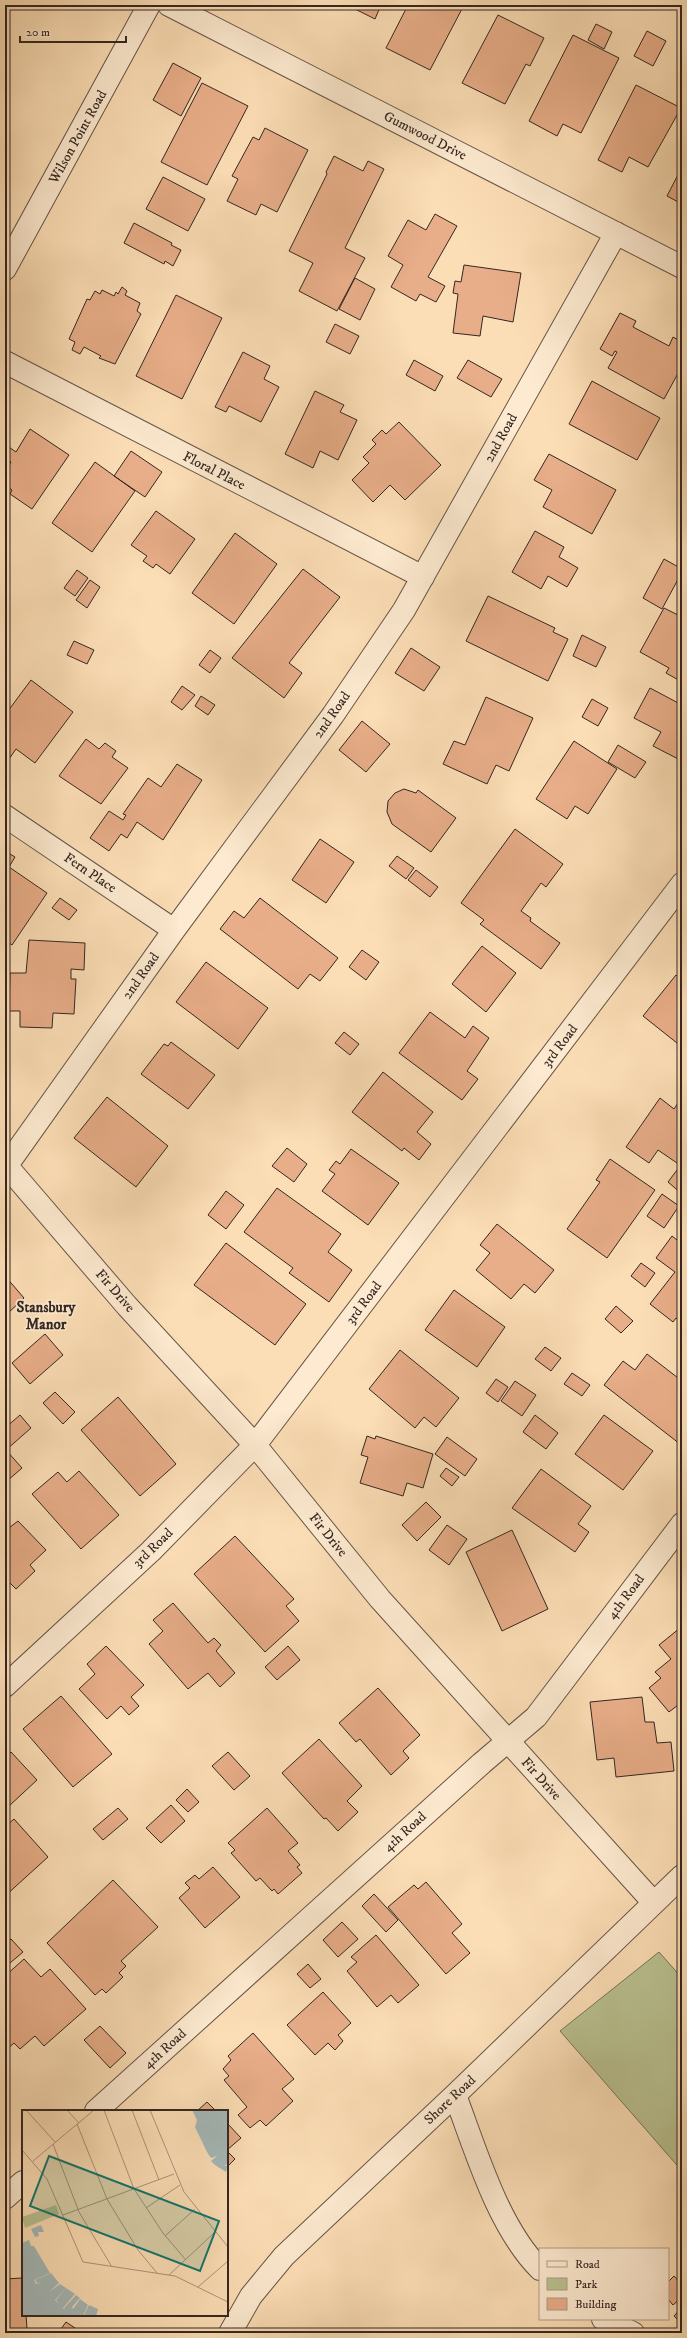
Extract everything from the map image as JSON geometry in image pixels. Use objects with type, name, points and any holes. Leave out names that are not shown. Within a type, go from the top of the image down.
[{"type":"street","name":"Wilson Point Road","points":[[5,269],[149,5]]},
{"type":"street","name":"Gumwood Drive","points":[[169,5],[682,267]]},
{"type":"street","name":"2nd Road","points":[[6,1166],[174,930],[333,715],[404,610],[616,233]]},
{"type":"street","name":"Floral Place","points":[[5,362],[423,577]]},
{"type":"street","name":"Fern Place","points":[[5,816],[174,930]]},
{"type":"street","name":"3rd Road","points":[[5,1686],[151,1551],[256,1445],[682,884]]},
{"type":"street","name":"Fir Drive","points":[[6,1166],[127,1306],[256,1445],[380,1599],[654,1903]]},
{"type":"street","name":"4th Road","points":[[97,2110],[507,1740],[536,1717],[682,1524]]},
{"type":"street","name":"Shore Road","points":[[230,2333],[251,2296],[284,2256],[455,2095],[682,1876]]},
{"type":"street","points":[[455,2095],[491,2191],[525,2254],[539,2268]]},
{"type":"street","points":[[5,2198],[22,2183]]},
{"type":"street","points":[[605,2320],[633,2333]]},
{"type":"green space","points":[[659,1952],[682,1978],[682,2171],[560,2031]]},
{"type":"building","points":[[347,5],[381,5],[375,19]]},
{"type":"building","points":[[408,5],[464,5],[430,70],[386,48]]},
{"type":"building","points":[[514,5],[526,5],[524,10]]},
{"type":"building","points":[[498,15],[544,38],[530,66],[526,64],[505,104],[462,83]]},
{"type":"building","points":[[596,24],[612,32],[604,49],[588,40]]},
{"type":"building","points":[[647,31],[666,41],[653,66],[634,56]]},
{"type":"building","points":[[573,35],[619,58],[581,133],[563,124],[557,136],[529,121]]},
{"type":"building","points":[[173,63],[201,78],[181,116],[153,100]]},
{"type":"building","points":[[202,83],[248,106],[207,185],[161,162]]},
{"type":"building","points":[[636,85],[681,108],[648,167],[629,157],[622,172],[598,160]]},
{"type":"building","points":[[265,128],[308,150],[277,212],[261,204],[256,215],[227,201],[238,179],[232,176],[253,137],[259,140]]},
{"type":"building","points":[[334,156],[363,171],[368,161],[384,169],[345,248],[365,258],[337,311],[299,291],[313,263],[289,251],[327,174],[326,172]]},
{"type":"building","points":[[682,167],[682,204],[667,196]]},
{"type":"building","points":[[163,177],[205,199],[188,231],[146,209]]},
{"type":"building","points":[[435,214],[457,226],[428,277],[445,286],[436,302],[420,294],[416,301],[391,287],[403,265],[388,256],[408,220],[426,230]]},
{"type":"building","points":[[134,223],[172,243],[171,245],[181,250],[173,266],[165,261],[164,264],[124,243]]},
{"type":"building","points":[[464,265],[521,273],[513,322],[483,316],[480,336],[453,333],[458,294],[453,293],[455,281],[461,282]]},
{"type":"building","points":[[355,278],[375,289],[360,320],[339,309]]},
{"type":"building","points":[[122,287],[127,291],[125,295],[140,303],[137,311],[141,314],[115,364],[99,358],[101,356],[84,347],[80,354],[72,350],[75,342],[69,339],[87,299],[90,300],[95,291],[100,294],[102,290],[114,296],[116,292],[118,294]]},
{"type":"building","points":[[176,295],[222,318],[182,399],[136,376]]},
{"type":"building","points":[[620,313],[636,321],[633,327],[669,346],[673,337],[682,342],[682,366],[664,399],[608,368],[617,352],[615,351],[612,356],[600,349]]},
{"type":"building","points":[[335,324],[359,336],[350,354],[326,342]]},
{"type":"building","points":[[243,352],[270,366],[264,379],[279,387],[261,422],[229,406],[226,412],[215,407]]},
{"type":"building","points":[[414,360],[443,376],[435,391],[406,375]]},
{"type":"building","points":[[468,360],[502,379],[491,397],[457,378]]},
{"type":"building","points":[[592,381],[660,418],[637,460],[569,424]]},
{"type":"building","points":[[315,391],[344,405],[340,412],[357,420],[338,460],[320,451],[313,468],[285,454]]},
{"type":"building","points":[[399,422],[441,465],[405,500],[390,485],[373,502],[352,480],[369,463],[363,457],[376,444],[372,440],[382,430],[386,434]]},
{"type":"building","points":[[30,429],[69,455],[32,509],[10,494],[12,490],[5,485],[5,471],[11,462],[5,458],[5,447],[6,445],[16,452]]},
{"type":"building","points":[[131,451],[162,472],[145,497],[114,476]]},
{"type":"building","points":[[549,454],[616,490],[592,534],[543,507],[552,490],[534,480]]},
{"type":"building","points":[[95,462],[135,491],[92,552],[52,523]]},
{"type":"building","points":[[156,511],[195,539],[170,574],[156,564],[153,568],[143,561],[147,556],[131,545]]},
{"type":"building","points":[[682,530],[682,543],[677,540]]},
{"type":"building","points":[[535,531],[564,547],[559,557],[578,568],[567,587],[548,576],[541,589],[512,572]]},
{"type":"building","points":[[235,533],[277,564],[234,624],[192,593]]},
{"type":"building","points":[[664,559],[682,569],[682,572],[662,609],[643,598]]},
{"type":"building","points":[[303,569],[340,597],[289,663],[302,673],[284,698],[232,658]]},
{"type":"building","points":[[77,570],[88,578],[75,596],[64,588]]},
{"type":"building","points":[[90,580],[100,587],[87,608],[76,600]]},
{"type":"building","points":[[488,596],[555,628],[553,632],[568,639],[548,681],[466,641]]},
{"type":"building","points":[[664,608],[682,617],[682,682],[666,673],[669,668],[640,652]]},
{"type":"building","points":[[582,635],[606,647],[596,667],[573,656]]},
{"type":"building","points":[[74,641],[94,650],[87,664],[67,655]]},
{"type":"building","points":[[411,648],[440,667],[424,691],[395,673]]},
{"type":"building","points":[[210,650],[221,658],[210,673],[199,665]]},
{"type":"building","points":[[31,680],[73,712],[35,763],[16,749],[7,762],[5,760],[5,715]]},
{"type":"building","points":[[182,686],[195,695],[182,710],[171,702]]},
{"type":"building","points":[[650,688],[682,705],[682,761],[653,746],[661,732],[634,718]]},
{"type":"building","points":[[201,696],[215,705],[208,715],[195,706]]},
{"type":"building","points":[[486,697],[533,718],[509,771],[496,765],[487,784],[443,764],[454,741],[465,745]]},
{"type":"building","points":[[592,699],[608,708],[598,726],[582,717]]},
{"type":"building","points":[[362,721],[390,744],[366,772],[339,750]]},
{"type":"building","points":[[86,739],[99,749],[105,743],[116,751],[112,757],[128,768],[101,804],[59,776]]},
{"type":"building","points":[[574,741],[617,769],[588,814],[575,806],[567,819],[536,799]]},
{"type":"building","points":[[618,745],[646,762],[635,778],[608,762]]},
{"type":"building","points":[[177,764],[202,780],[163,840],[137,822],[127,838],[121,834],[109,851],[90,838],[109,811],[123,820],[126,815],[123,814],[148,778],[161,787]]},
{"type":"building","points":[[404,789],[416,793],[418,790],[456,818],[431,852],[392,824],[387,812],[388,801],[395,793]]},
{"type":"building","points":[[515,829],[563,864],[546,887],[541,883],[521,911],[531,918],[530,921],[560,943],[541,969],[480,924],[484,920],[461,903]]},
{"type":"building","points":[[320,839],[354,862],[326,903],[292,880]]},
{"type":"building","points":[[5,851],[15,857],[9,867],[47,893],[12,945],[5,940]]},
{"type":"building","points":[[397,856],[414,868],[406,879],[389,866]]},
{"type":"building","points":[[416,870],[438,887],[430,897],[408,880]]},
{"type":"building","points":[[60,898],[77,910],[69,920],[52,908]]},
{"type":"building","points":[[260,898],[338,958],[320,981],[310,974],[298,989],[220,929],[234,911],[244,918]]},
{"type":"building","points":[[29,940],[85,943],[84,970],[71,969],[71,979],[76,979],[74,1014],[53,1013],[52,1028],[20,1027],[20,1011],[9,1011],[10,973],[26,973]]},
{"type":"building","points":[[482,946],[516,973],[486,1012],[452,984]]},
{"type":"building","points":[[362,950],[379,962],[366,980],[349,967]]},
{"type":"building","points":[[206,962],[268,1008],[238,1049],[176,1002]]},
{"type":"building","points":[[676,975],[682,980],[682,1047],[643,1016]]},
{"type":"building","points":[[430,1012],[465,1038],[473,1026],[489,1038],[467,1071],[478,1079],[462,1100],[399,1053]]},
{"type":"building","points":[[344,1032],[359,1044],[350,1055],[335,1043]]},
{"type":"building","points":[[171,1042],[215,1075],[188,1109],[141,1074],[164,1044],[168,1046]]},
{"type":"building","points":[[383,1072],[433,1112],[417,1132],[431,1144],[419,1160],[404,1148],[402,1151],[352,1112]]},
{"type":"building","points":[[107,1097],[168,1146],[136,1187],[74,1138]]},
{"type":"building","points":[[682,1097],[682,1156],[677,1163],[658,1150],[649,1163],[626,1147],[660,1098],[674,1109]]},
{"type":"building","points":[[287,1148],[307,1164],[294,1182],[272,1166]]},
{"type":"building","points":[[351,1149],[399,1183],[368,1225],[322,1191],[335,1174],[329,1170],[336,1161],[340,1164]]},
{"type":"building","points":[[610,1159],[655,1190],[607,1258],[567,1229],[600,1182],[596,1180]]},
{"type":"building","points":[[677,1170],[682,1174],[682,1194],[668,1182]]},
{"type":"building","points":[[277,1188],[341,1234],[328,1252],[352,1270],[329,1302],[289,1273],[293,1268],[244,1232]]},
{"type":"building","points":[[226,1191],[244,1205],[226,1229],[208,1215]]},
{"type":"building","points":[[662,1194],[679,1206],[664,1228],[647,1216]]},
{"type":"building","points":[[497,1224],[554,1270],[535,1293],[524,1284],[511,1299],[476,1270],[490,1253],[480,1245]]},
{"type":"building","points":[[672,1236],[682,1244],[682,1323],[676,1318],[673,1322],[650,1304],[675,1272],[656,1258]]},
{"type":"building","points":[[226,1243],[306,1304],[275,1345],[194,1285]]},
{"type":"building","points":[[641,1263],[655,1273],[645,1287],[631,1276]]},
{"type":"building","points":[[5,1276],[24,1298],[5,1316]]},
{"type":"building","points":[[454,1290],[505,1327],[477,1367],[425,1330]]},
{"type":"building","points":[[616,1306],[633,1321],[621,1333],[605,1319]]},
{"type":"building","points":[[45,1334],[63,1355],[30,1384],[12,1363]]},
{"type":"building","points":[[545,1347],[561,1358],[551,1371],[535,1359]]},
{"type":"building","points":[[400,1350],[459,1398],[436,1427],[424,1417],[415,1428],[369,1389]]},
{"type":"building","points":[[647,1354],[682,1381],[680,1444],[604,1385],[623,1361],[635,1370]]},
{"type":"building","points":[[572,1373],[590,1385],[582,1396],[564,1384]]},
{"type":"building","points":[[496,1379],[508,1387],[498,1402],[486,1393]]},
{"type":"building","points":[[515,1381],[536,1395],[522,1416],[501,1401]]},
{"type":"building","points":[[55,1392],[75,1412],[63,1424],[43,1403]]},
{"type":"building","points":[[118,1397],[176,1464],[140,1496],[81,1430]]},
{"type":"building","points":[[20,1415],[31,1428],[6,1450],[22,1468],[7,1481],[5,1479],[5,1428]]},
{"type":"building","points":[[535,1415],[558,1433],[546,1449],[523,1432]]},
{"type":"building","points":[[604,1415],[653,1451],[623,1490],[575,1454]]},
{"type":"building","points":[[367,1436],[375,1439],[376,1436],[433,1454],[423,1488],[407,1483],[403,1496],[360,1483],[368,1457],[361,1455]]},
{"type":"building","points":[[447,1437],[477,1459],[465,1476],[435,1454]]},
{"type":"building","points":[[446,1468],[459,1477],[452,1486],[440,1476]]},
{"type":"building","points":[[541,1469],[591,1506],[578,1524],[589,1532],[575,1552],[512,1508]]},
{"type":"building","points":[[79,1471],[119,1515],[81,1549],[32,1494],[58,1472],[67,1482]]},
{"type":"building","points":[[426,1502],[441,1517],[417,1541],[402,1525]]},
{"type":"building","points":[[18,1521],[46,1550],[30,1565],[35,1571],[16,1589],[5,1578],[5,1531]]},
{"type":"building","points":[[447,1525],[467,1539],[449,1565],[429,1550]]},
{"type":"building","points":[[512,1530],[548,1609],[502,1631],[466,1552]]},
{"type":"building","points":[[235,1536],[294,1599],[286,1606],[299,1621],[265,1652],[194,1574]]},
{"type":"building","points":[[173,1603],[208,1643],[214,1638],[221,1645],[216,1651],[235,1673],[220,1687],[208,1673],[188,1689],[149,1644],[163,1631],[153,1620]]},
{"type":"building","points":[[680,1628],[682,1631],[682,1702],[669,1712],[649,1688],[661,1678],[655,1672],[671,1659],[659,1645]]},
{"type":"building","points":[[106,1646],[144,1685],[131,1697],[139,1706],[129,1715],[121,1706],[107,1719],[79,1689],[95,1674],[87,1664]]},
{"type":"building","points":[[288,1646],[300,1660],[277,1680],[265,1667]]},
{"type":"building","points":[[378,1688],[420,1735],[403,1751],[409,1758],[391,1775],[360,1739],[356,1742],[339,1723]]},
{"type":"building","points":[[61,1696],[112,1754],[73,1787],[23,1729]]},
{"type":"building","points":[[642,1697],[645,1722],[654,1722],[657,1743],[671,1742],[674,1771],[616,1777],[614,1758],[597,1760],[590,1702]]},
{"type":"building","points":[[319,1739],[362,1786],[347,1801],[358,1812],[338,1831],[326,1818],[324,1819],[282,1773]]},
{"type":"building","points":[[11,1752],[37,1780],[8,1807],[5,1803],[5,1757]]},
{"type":"building","points":[[228,1752],[250,1776],[234,1790],[212,1766]]},
{"type":"building","points":[[187,1789],[199,1802],[188,1812],[176,1800]]},
{"type":"building","points":[[171,1805],[185,1821],[161,1843],[146,1828]]},
{"type":"building","points":[[118,1808],[128,1819],[103,1840],[93,1829]]},
{"type":"building","points":[[267,1808],[298,1843],[288,1851],[300,1865],[297,1867],[302,1873],[278,1894],[274,1889],[272,1891],[260,1878],[256,1881],[231,1853],[235,1850],[228,1843]]},
{"type":"building","points":[[14,1819],[48,1857],[5,1896],[5,1827]]},
{"type":"building","points":[[213,1867],[240,1897],[205,1928],[179,1898],[190,1888],[185,1883],[195,1875],[199,1879]]},
{"type":"building","points":[[113,1880],[158,1927],[121,1961],[126,1966],[119,1973],[123,1977],[106,1993],[102,1989],[95,1995],[47,1943]]},
{"type":"building","points":[[426,1882],[462,1924],[452,1933],[470,1953],[446,1974],[388,1907],[414,1885],[418,1889]]},
{"type":"building","points":[[374,1894],[398,1920],[386,1932],[362,1906]]},
{"type":"building","points":[[342,1922],[358,1939],[338,1957],[323,1940]]},
{"type":"building","points":[[376,1935],[419,1985],[398,2003],[391,1995],[377,2007],[347,1971],[357,1962],[351,1957]]},
{"type":"building","points":[[11,1939],[23,1952],[10,1963],[5,1957],[5,1944]]},
{"type":"building","points":[[24,1959],[41,1977],[50,1969],[86,2009],[44,2046],[35,2036],[20,2049],[14,2043],[5,2051],[5,1976]]},
{"type":"building","points":[[308,1964],[321,1979],[310,1988],[297,1974]]},
{"type":"building","points":[[323,1992],[351,2023],[338,2035],[343,2041],[335,2050],[328,2043],[315,2055],[287,2025]]},
{"type":"building","points":[[100,2026],[126,2053],[110,2068],[84,2040]]},
{"type":"building","points":[[253,2033],[294,2079],[282,2089],[293,2101],[266,2126],[260,2120],[250,2128],[238,2115],[247,2107],[224,2080],[229,2076],[223,2069],[231,2060],[228,2056]]},
{"type":"building","points":[[207,2102],[215,2110],[198,2110]]},
{"type":"building","points":[[228,2124],[241,2138],[228,2149]]},
{"type":"building","points":[[228,2152],[235,2159],[228,2166]]},
{"type":"building","points":[[674,2276],[682,2285],[682,2297],[673,2305],[669,2300],[669,2281]]},
{"type":"building","points":[[22,2278],[22,2316],[26,2316],[27,2329],[5,2333],[5,2279]]},
{"type":"building","points":[[682,2307],[682,2324],[674,2316]]},
{"type":"building","points":[[66,2322],[78,2330],[76,2333],[58,2333]]},
{"type":"district","name":"Stansbury Manor","points":[[46,1316]]}]
